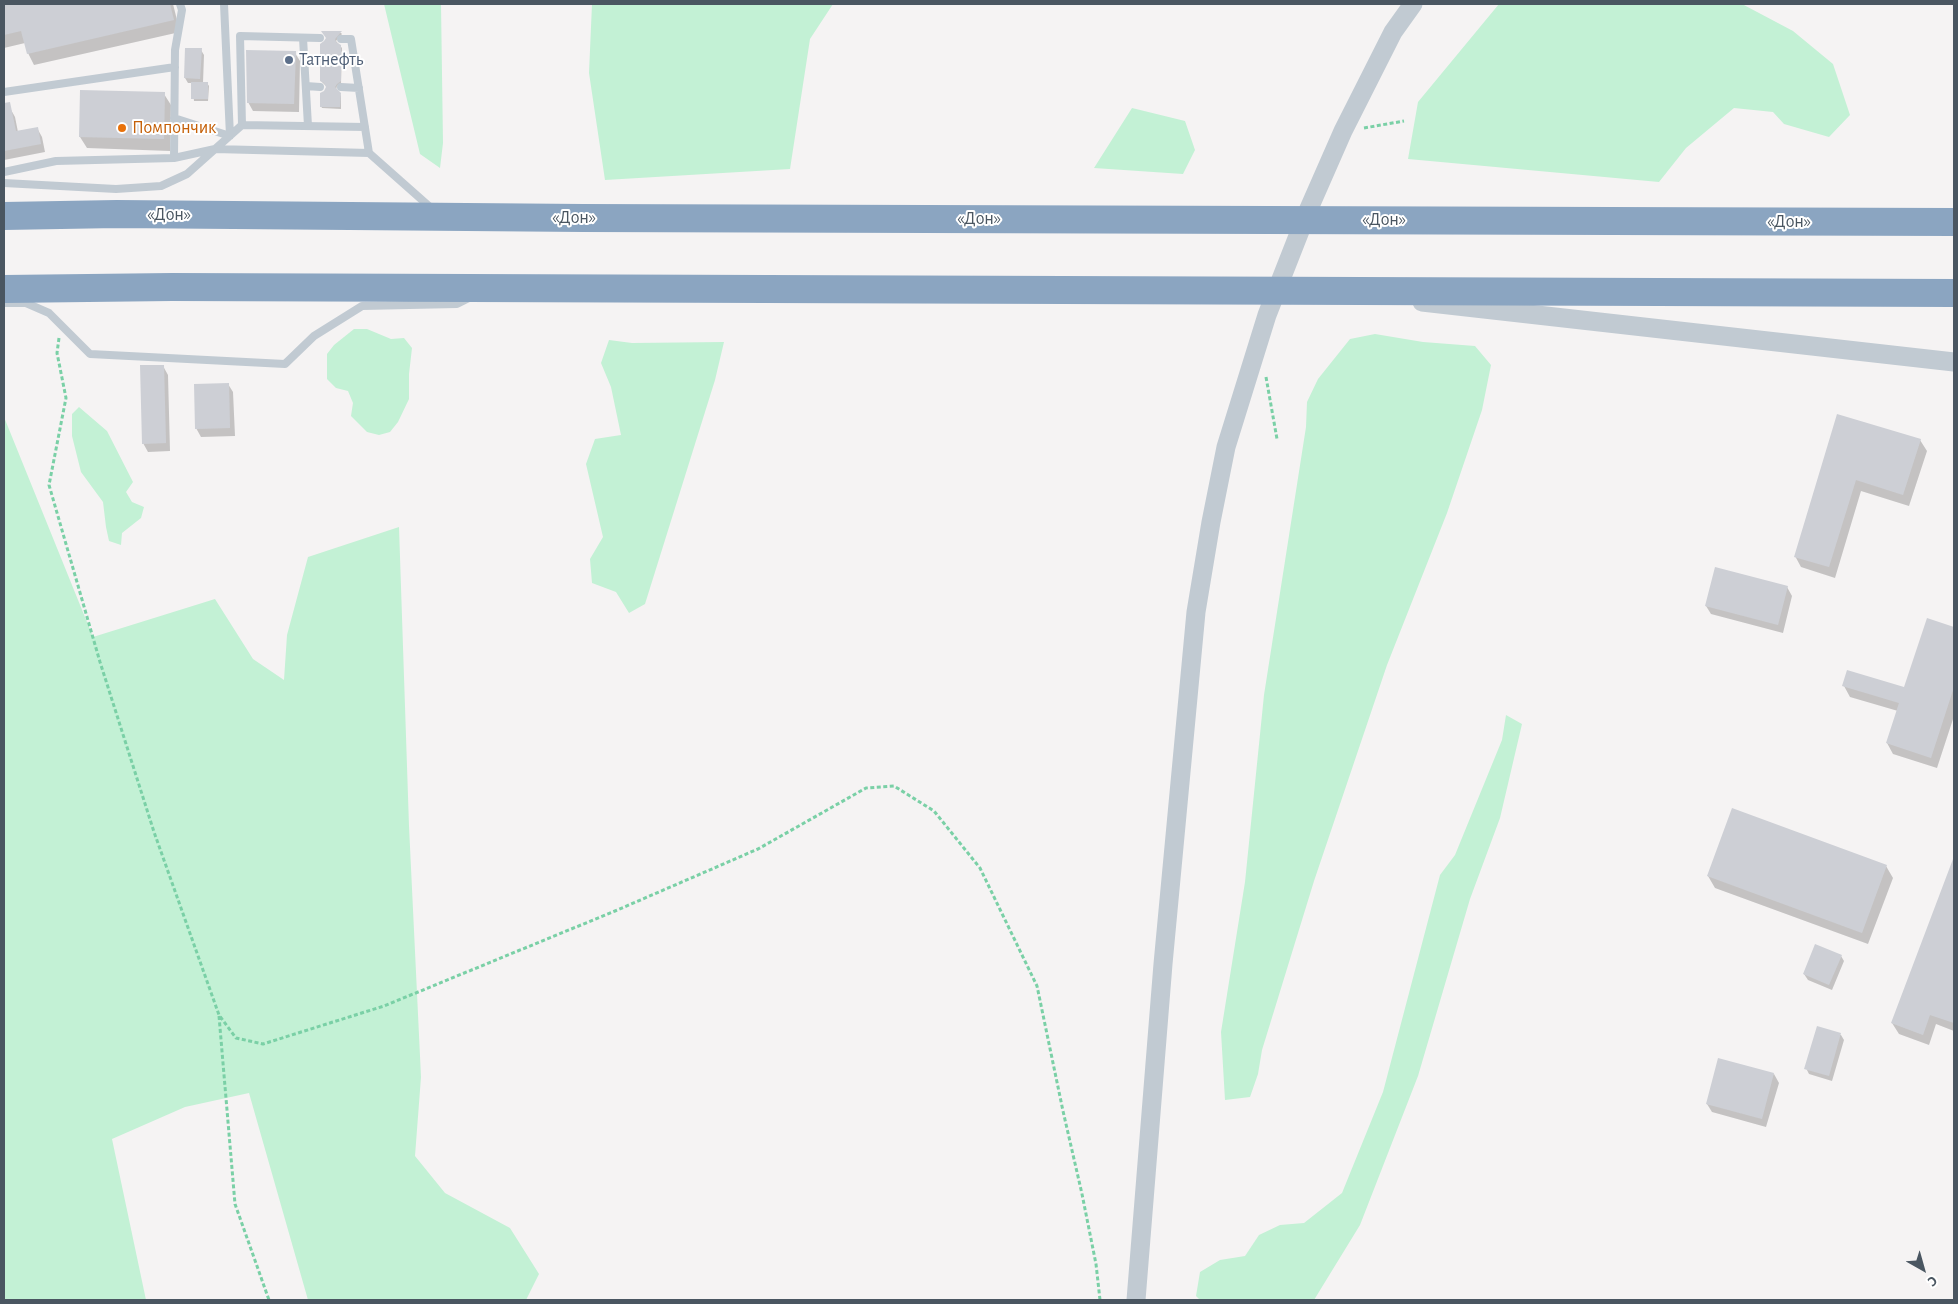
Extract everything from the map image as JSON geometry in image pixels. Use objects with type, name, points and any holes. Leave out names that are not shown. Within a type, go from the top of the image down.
[{"type":"highway","name":"«Дон»","points":[[4,216],[117,214],[583,218],[1954,222]]},
{"type":"highway","points":[[4,289],[172,287],[1954,293]]},
{"type":"street","points":[[1136,1300],[1160,1004],[1196,612],[1210,522],[1226,446],[1267,315],[1343,131],[1393,32],[1413,4]]},
{"type":"street","points":[[1324,291],[1954,362]]},
{"type":"lane","points":[[174,158],[174,50],[182,10],[180,4]]},
{"type":"lane","points":[[224,4],[230,136]]},
{"type":"lane","points":[[242,125],[240,36],[320,38]]},
{"type":"lane","points":[[303,38],[308,126]]},
{"type":"lane","points":[[342,39],[350,39],[369,153],[430,207],[440,207]]},
{"type":"lane","points":[[4,92],[175,67]]},
{"type":"lane","points":[[306,86],[320,87]]},
{"type":"lane","points":[[341,87],[359,88]]},
{"type":"lane","points":[[174,118],[230,136]]},
{"type":"lane","points":[[4,183],[116,189],[161,186],[187,174],[242,125],[365,127]]},
{"type":"lane","points":[[4,172],[56,161],[174,158],[215,149],[369,153]]},
{"type":"lane","points":[[558,209],[583,218]]},
{"type":"lane","points":[[4,303],[26,303],[49,312],[90,354],[285,364],[314,336],[362,306],[457,304],[490,288]]},
{"type":"path","points":[[1343,131],[1404,121]]},
{"type":"path","points":[[61,324],[57,353],[66,398],[49,485],[100,662],[148,813],[219,1015],[235,1204],[269,1300]]},
{"type":"path","points":[[1250,374],[1266,374],[1277,439]]},
{"type":"path","points":[[219,1015],[236,1038],[263,1044],[384,1006],[615,911],[758,849],[866,788],[894,786],[934,811],[980,868],[1038,986],[1084,1203],[1096,1264],[1100,1300]]},
{"type":"green space","points":[[384,4],[441,4],[443,143],[440,168],[420,154]]},
{"type":"green space","points":[[592,4],[833,4],[810,39],[790,169],[605,180],[589,73]]},
{"type":"green space","points":[[1499,4],[1742,4],[1793,31],[1833,64],[1850,115],[1829,137],[1784,124],[1773,112],[1734,108],[1686,148],[1659,182],[1408,159],[1418,102]]},
{"type":"green space","points":[[1132,108],[1185,121],[1195,150],[1183,174],[1094,168]]},
{"type":"green space","points":[[354,329],[367,329],[391,339],[404,338],[412,348],[409,399],[398,422],[390,432],[379,435],[367,432],[351,416],[353,403],[348,391],[336,388],[327,379],[327,354],[334,345]]},
{"type":"green space","points":[[1375,334],[1423,342],[1475,346],[1491,365],[1482,410],[1447,513],[1387,665],[1314,881],[1262,1050],[1258,1074],[1250,1097],[1225,1100],[1221,1032],[1245,882],[1264,695],[1306,427],[1307,402],[1318,379],[1350,339]]},
{"type":"green space","points":[[609,340],[632,343],[724,342],[715,380],[645,604],[629,613],[616,592],[592,583],[590,559],[603,537],[586,464],[595,439],[621,435],[611,387],[601,363]]},
{"type":"green space","points":[[79,407],[107,431],[133,482],[126,492],[132,502],[144,507],[141,518],[122,533],[121,545],[109,541],[103,502],[81,472],[72,436],[72,414]]},
{"type":"green space","points":[[4,417],[93,637],[215,599],[253,659],[284,680],[287,635],[308,557],[399,527],[409,826],[421,1077],[415,1156],[445,1193],[510,1228],[539,1274],[526,1300],[308,1300],[249,1093],[185,1107],[112,1139],[146,1300],[4,1300]]},
{"type":"green space","points":[[1506,715],[1522,724],[1500,818],[1470,899],[1418,1076],[1360,1225],[1314,1300],[1200,1300],[1196,1296],[1200,1272],[1220,1260],[1245,1256],[1259,1235],[1280,1225],[1304,1223],[1342,1193],[1383,1092],[1440,875],[1455,855],[1502,740]]},
{"type":"building","points":[[4,4],[170,4],[174,20],[27,54],[21,31],[4,35]]},
{"type":"building","points":[[321,31],[342,31],[335,39],[341,45],[341,81],[335,87],[341,93],[340,107],[320,107],[320,93],[326,87],[320,81],[320,44],[326,38]]},
{"type":"building","points":[[185,48],[202,48],[200,79],[184,78]]},
{"type":"building","points":[[246,50],[296,51],[294,104],[247,103]]},
{"type":"building","points":[[191,82],[208,82],[208,99],[191,99]]},
{"type":"building","points":[[80,90],[165,92],[164,139],[79,137]]},
{"type":"building","points":[[10,102],[16,131],[38,127],[41,144],[4,151],[4,103]]},
{"type":"building","points":[[140,365],[164,365],[166,443],[142,444]]},
{"type":"building","points":[[229,383],[230,428],[195,429],[194,384]]},
{"type":"building","points":[[1837,414],[1921,439],[1903,495],[1856,480],[1829,567],[1794,557]]},
{"type":"building","points":[[1715,567],[1788,586],[1778,625],[1705,606]]},
{"type":"building","points":[[1927,618],[1954,627],[1954,687],[1931,758],[1886,743],[1899,703],[1842,686],[1847,670],[1904,687]]},
{"type":"building","points":[[1732,808],[1887,865],[1862,933],[1707,876]]},
{"type":"building","points":[[1953,859],[1954,1023],[1930,1015],[1923,1035],[1891,1023]]},
{"type":"building","points":[[1815,944],[1842,955],[1829,985],[1803,974]]},
{"type":"building","points":[[1817,1026],[1841,1033],[1829,1076],[1804,1069]]},
{"type":"building","points":[[1718,1058],[1774,1073],[1762,1119],[1706,1104]]},
{"type":"place","name":"Татнефть","points":[[289,60]]},
{"type":"place","name":"Помпончик","points":[[122,128]]}]
